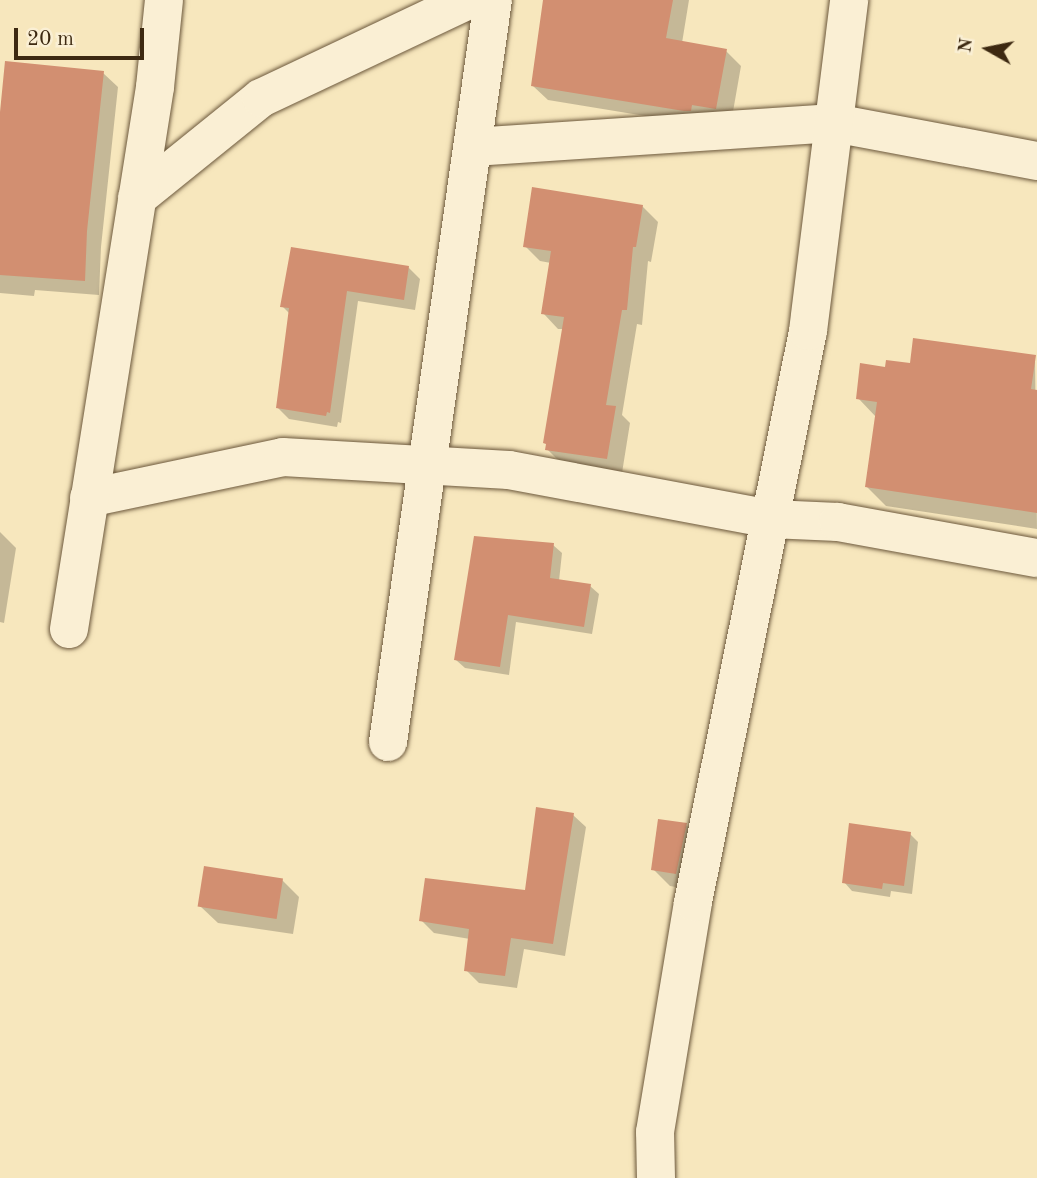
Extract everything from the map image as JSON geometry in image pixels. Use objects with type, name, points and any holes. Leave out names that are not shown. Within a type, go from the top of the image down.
[{"type":"street","points":[[69,629],[137,198],[164,0]]},
{"type":"street","points":[[137,198],[261,98],[468,0]]},
{"type":"street","points":[[388,742],[494,0]]},
{"type":"street","points":[[656,1178],[655,1132],[693,902],[808,331],[849,0]]},
{"type":"street","points":[[473,147],[834,123],[1037,161]]},
{"type":"street","points":[[89,498],[283,457],[509,470],[771,519],[838,522],[1037,558]]},
{"type":"building","points":[[543,0],[673,0],[666,38],[727,49],[716,109],[692,105],[691,111],[684,111],[531,86]]},
{"type":"building","points":[[5,61],[104,71],[87,231],[85,281],[0,275],[0,112]]},
{"type":"building","points":[[532,187],[643,205],[636,247],[633,247],[627,310],[622,310],[606,405],[616,406],[607,459],[545,450],[546,444],[543,443],[564,317],[541,314],[551,251],[523,247]]},
{"type":"building","points":[[291,247],[409,266],[404,300],[347,291],[330,413],[327,412],[326,416],[276,408],[289,308],[280,307]]},
{"type":"building","points":[[913,338],[1036,355],[1031,389],[1037,390],[1037,513],[865,487],[877,402],[856,399],[860,363],[885,367],[886,360],[910,363]]},
{"type":"building","points":[[474,536],[554,543],[550,578],[591,584],[584,627],[508,615],[500,667],[454,660]]},
{"type":"building","points":[[536,807],[574,813],[553,944],[511,938],[505,976],[464,971],[469,929],[419,921],[425,878],[525,890]]},
{"type":"building","points":[[658,819],[687,823],[676,874],[651,870]]},
{"type":"building","points":[[849,823],[911,832],[904,886],[883,883],[882,889],[842,883]]},
{"type":"building","points":[[204,866],[283,879],[277,919],[198,906]]}]
